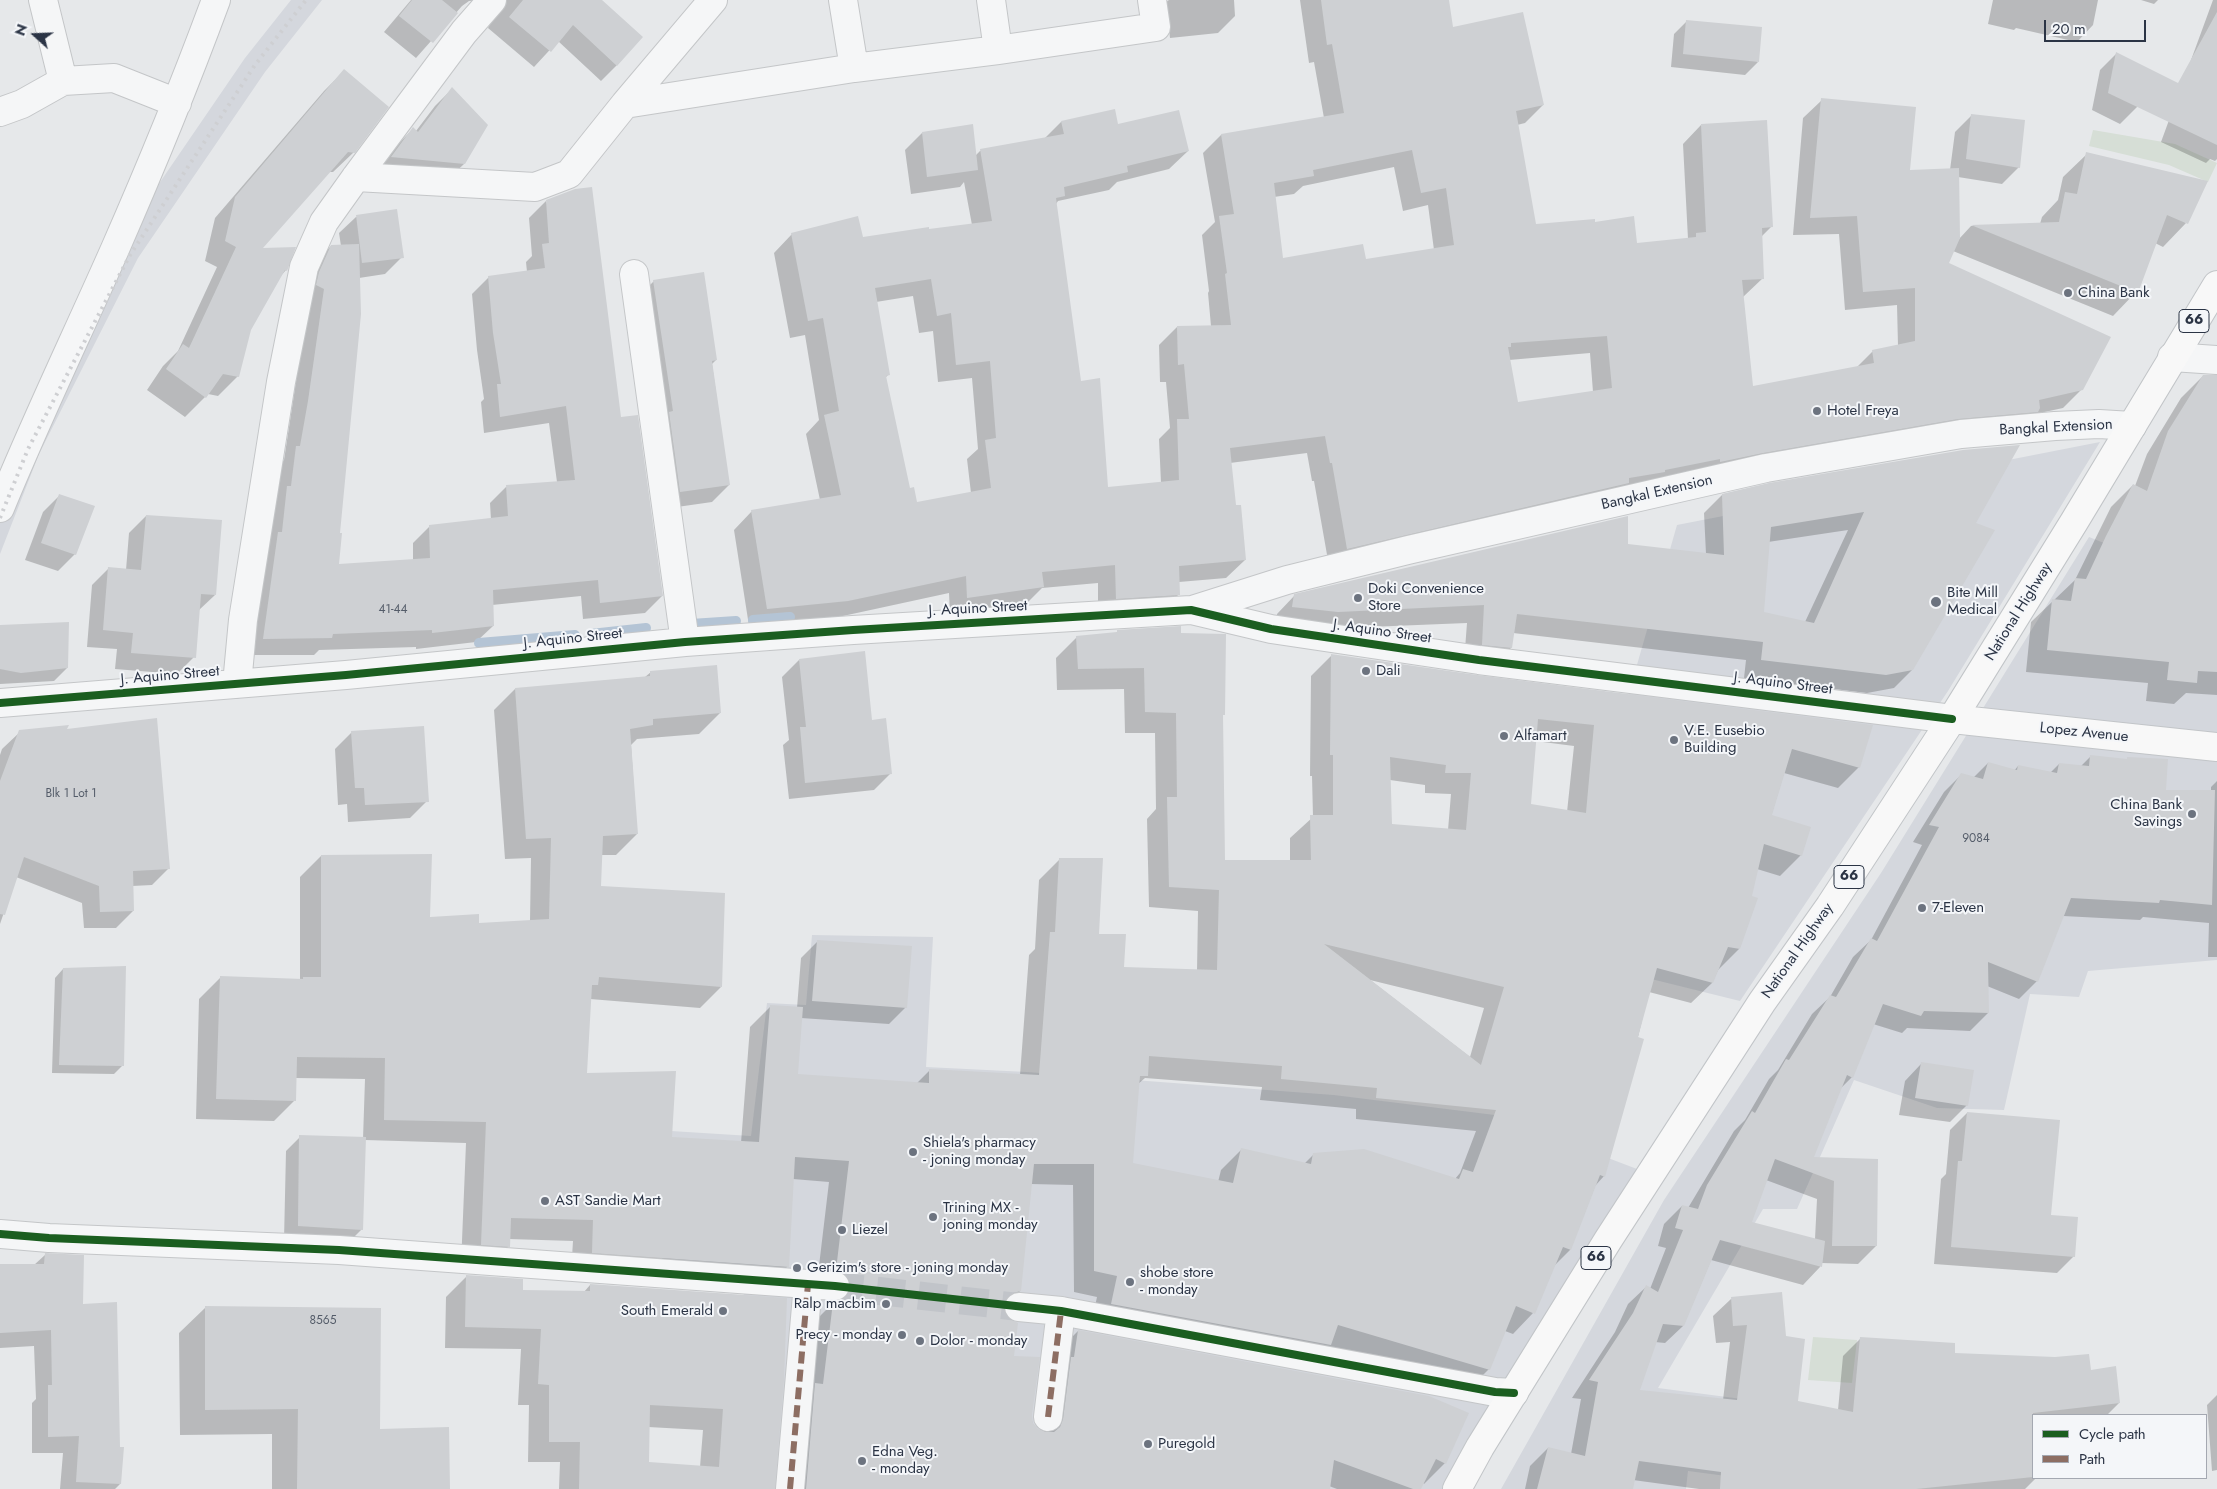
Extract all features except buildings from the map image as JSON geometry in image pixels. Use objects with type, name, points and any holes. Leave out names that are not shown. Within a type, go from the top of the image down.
[{"type":"main road","name":"National Highway","points":[[1457,1489],[1567,1303],[1660,1159],[1952,719],[2217,285]]},
{"type":"main road","name":"Lopez Avenue","points":[[1952,719],[2217,747]]},
{"type":"street","points":[[42,0],[63,81]]},
{"type":"street","points":[[0,508],[178,103],[216,0]]},
{"type":"street","points":[[237,684],[243,620],[280,382],[304,267],[324,222],[464,32],[492,0]]},
{"type":"street","points":[[356,177],[536,187],[569,174],[625,104],[714,0]]},
{"type":"street","points":[[843,0],[854,68]]},
{"type":"street","points":[[991,0],[998,50]]},
{"type":"street","points":[[625,104],[854,68],[998,50],[1156,27],[1152,0]]},
{"type":"street","points":[[0,112],[22,104],[63,81],[114,78],[178,103]]},
{"type":"street","points":[[634,274],[685,642]]},
{"type":"street","points":[[2172,357],[2217,360]]},
{"type":"street","name":"Bangkal Extension","points":[[1191,610],[1287,580],[1408,550],[1766,468],[1961,434],[2055,426],[2099,424],[2132,426]]},
{"type":"street","name":"J. Aquino Street","points":[[2,709],[237,684],[685,642],[863,629],[1191,610],[1271,629],[1479,660],[1952,719]]},
{"type":"street","points":[[0,1234],[48,1238],[339,1250],[821,1285],[790,1489]]},
{"type":"street","points":[[1019,1307],[1061,1312],[1495,1392],[1514,1393]]},
{"type":"street","points":[[1048,1417],[1061,1312]]},
{"type":"shaded area","points":[[291,0],[322,0],[265,72],[138,258],[39,454],[0,554],[0,485],[117,245],[245,58]]},
{"type":"shaded area","points":[[2093,130],[2175,144],[2217,163],[2208,182],[2169,165],[2089,146]]},
{"type":"shaded area","points":[[2100,442],[1948,691],[1740,1001],[1554,955],[1677,525]]},
{"type":"shaded area","points":[[2089,537],[2217,588],[2217,960],[2088,971],[2079,997],[2030,994],[2004,1110],[1937,1108],[1854,1080],[1797,1209],[1763,1209],[1658,1388],[1788,1405],[1779,1483],[1688,1471],[1686,1489],[1501,1489],[1664,1200],[1881,873]]},
{"type":"shaded area","points":[[812,935],[933,937],[926,1067],[1027,1072],[1334,1095],[1495,1115],[1637,1169],[1449,1489],[728,1489],[746,1265],[662,1260],[671,1131],[751,1136],[767,1003],[806,1005]]},
{"type":"shaded area","points":[[1813,1337],[1857,1340],[1852,1383],[1808,1380]]},
{"type":"waterway","points":[[753,620],[790,617]]},
{"type":"waterway","points":[[691,624],[736,621]]},
{"type":"waterway","points":[[591,634],[646,628]]},
{"type":"waterway","points":[[479,643],[575,635]]},
{"type":"tunnel","points":[[835,1286],[1019,1307]]},
{"type":"railway","points":[[0,518],[28,449],[130,255],[255,65],[306,0]]},
{"type":"marked path","points":[[790,1489],[808,1284]]},
{"type":"marked path","points":[[1048,1417],[1061,1311]]},
{"type":"cycle path","points":[[0,703],[346,675],[685,642],[1191,610],[1271,629],[1479,660],[1952,719]]},
{"type":"cycle path","points":[[0,1234],[49,1238],[339,1250],[835,1286],[1061,1311],[1495,1392],[1514,1393]]},
{"type":"place","name":"China Bank","points":[[2068,293]]},
{"type":"place","name":"Hotel Freya","points":[[1817,411]]},
{"type":"place","name":"Doki Convenience Store","points":[[1358,598]]},
{"type":"place","name":"Bite Mill Medical","points":[[1936,602]]},
{"type":"place","name":"Dali","points":[[1366,671]]},
{"type":"place","name":"Alfamart","points":[[1504,736]]},
{"type":"place","name":"V.E. Eusebio Building","points":[[1674,740]]},
{"type":"place","name":"China Bank Savings","points":[[2192,814]]},
{"type":"place","name":"7-Eleven","points":[[1922,908]]},
{"type":"place","name":"Shiela's pharmacy - joning monday","points":[[913,1152]]},
{"type":"place","name":"AST Sandie Mart","points":[[545,1201]]},
{"type":"place","name":"Trining MX - joning monday","points":[[933,1217]]},
{"type":"place","name":"Liezel","points":[[842,1230]]},
{"type":"place","name":"Gerizim's store - joning monday","points":[[797,1268]]},
{"type":"place","name":"shobe store - monday","points":[[1130,1282]]},
{"type":"place","name":"Ralp macbim","points":[[886,1304]]},
{"type":"place","name":"South Emerald","points":[[723,1311]]},
{"type":"place","name":"Precy - monday","points":[[902,1335]]},
{"type":"place","name":"Dolor - monday","points":[[920,1341]]},
{"type":"place","name":"Puregold","points":[[1148,1444]]},
{"type":"place","name":"Edna Veg. - monday","points":[[862,1461]]}]
